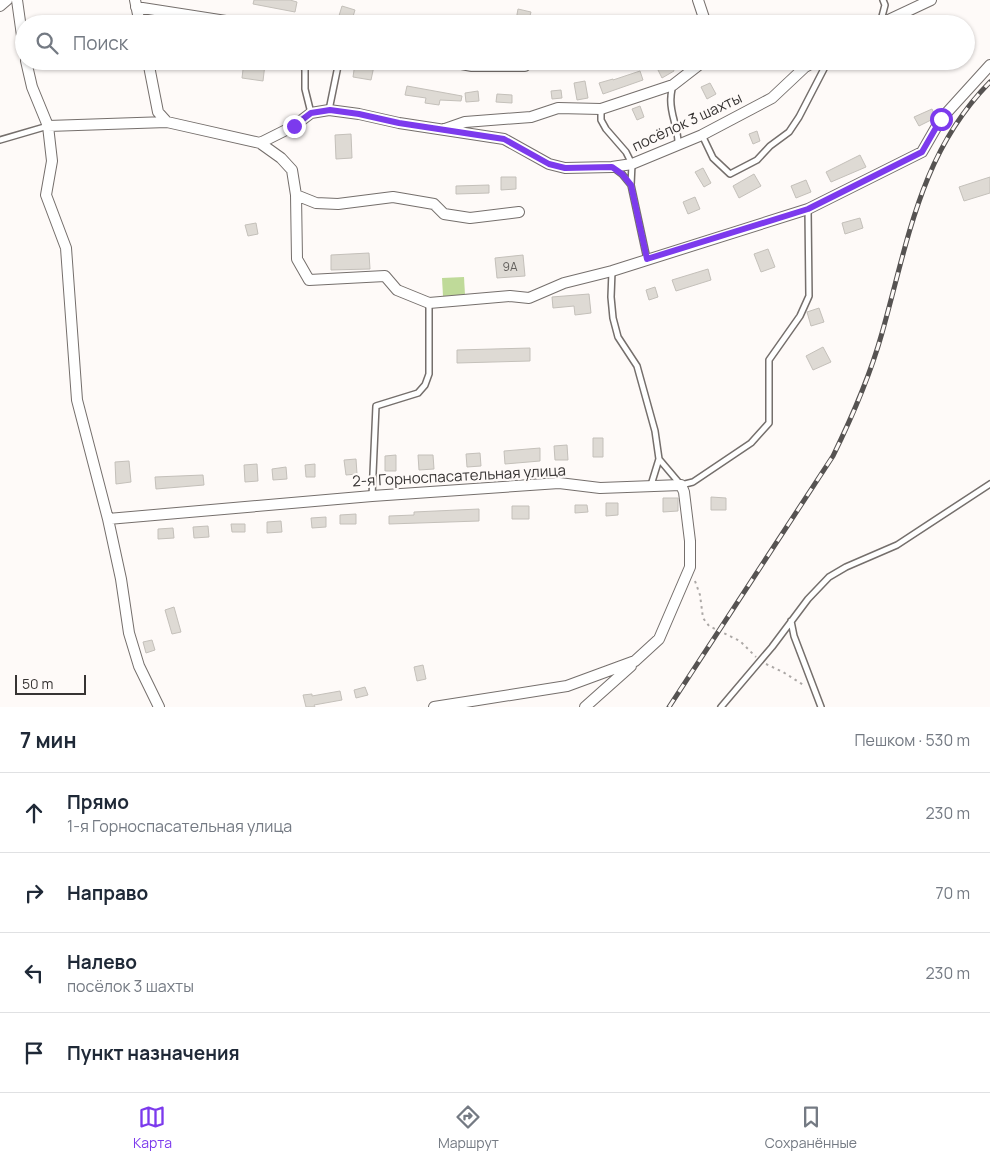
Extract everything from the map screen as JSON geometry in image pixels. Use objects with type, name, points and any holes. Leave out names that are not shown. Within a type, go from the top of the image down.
[{"type":"street","points":[[0,6],[7,0]]},
{"type":"street","points":[[17,0],[19,15]]},
{"type":"street","points":[[698,0],[703,15]]},
{"type":"street","points":[[899,15],[931,0]]},
{"type":"street","points":[[135,3],[198,15]]},
{"type":"street","points":[[48,126],[167,122],[260,143],[281,158],[292,170],[296,195],[297,259],[309,280],[385,276],[397,290],[429,303],[510,296],[529,298],[564,283],[612,271],[808,209],[922,152],[941,119],[990,65]]},
{"type":"street","points":[[28,70],[32,87],[48,126],[52,161],[46,195],[66,248],[77,400],[108,519],[121,579],[129,632],[139,666],[159,707]]},
{"type":"street","points":[[150,70],[158,112],[167,122]]},
{"type":"street","name":"посёлок 3 шахты","points":[[442,130],[465,122],[531,118],[558,108],[601,109],[673,85],[692,70]]},
{"type":"street","name":"посёлок 3 шахты","points":[[260,143],[294,126],[311,113],[330,110],[504,139],[549,164],[565,168],[612,167],[632,164],[702,135],[772,98],[803,70]]},
{"type":"street","points":[[296,195],[316,203],[338,204],[393,197],[434,204],[444,214],[470,218],[519,212]]},
{"type":"street","name":"2-я Горноспасательная улица","points":[[108,519],[372,496],[559,483],[600,488],[681,485]]},
{"type":"street","points":[[585,707],[659,638],[690,567],[689,531],[684,492],[681,485]]},
{"type":"street","points":[[434,707],[567,686],[635,661]]},
{"type":"lane","points":[[882,15],[885,5],[883,0]]},
{"type":"lane","points":[[305,70],[305,89],[311,113]]},
{"type":"lane","points":[[330,110],[337,70]]},
{"type":"lane","points":[[702,135],[713,158],[730,174],[757,160],[770,146],[789,132],[799,118],[823,70]]},
{"type":"lane","points":[[673,85],[670,98],[675,125],[679,134],[678,145]]},
{"type":"lane","points":[[601,109],[602,120],[606,129],[626,152],[632,164],[631,185],[647,259]]},
{"type":"lane","points":[[0,140],[48,126]]},
{"type":"lane","points":[[612,167],[622,174],[631,185]]},
{"type":"lane","points":[[659,459],[681,485],[693,482],[751,443],[769,423],[769,360],[800,316],[809,296],[808,209]]},
{"type":"lane","points":[[612,271],[611,297],[613,318],[618,337],[638,366],[655,431],[659,459],[651,485]]},
{"type":"lane","points":[[372,496],[376,406],[418,393],[425,385],[429,374],[429,303]]},
{"type":"lane","points":[[721,707],[772,647],[808,599],[829,577],[846,567],[897,545],[990,484]]},
{"type":"lane","points":[[791,621],[794,636],[817,692],[821,707]]},
{"type":"path","points":[[690,567],[700,595],[703,618],[709,626],[740,641],[769,666],[817,692]]},
{"type":"green space","points":[[464,277],[465,295],[443,296],[442,278]]},
{"type":"building","points":[[254,0],[290,0],[297,2],[295,12],[253,4]]},
{"type":"building","points":[[342,6],[355,10],[353,15],[339,15]]},
{"type":"building","points":[[518,9],[531,12],[530,15],[517,15]]},
{"type":"building","points":[[243,70],[264,70],[263,81],[242,78]]},
{"type":"building","points":[[354,70],[373,70],[371,80],[353,77]]},
{"type":"building","points":[[658,70],[674,70],[674,71],[662,78]]},
{"type":"building","points":[[640,71],[643,80],[603,94],[599,83]]},
{"type":"building","points":[[585,81],[588,98],[577,100],[574,83]]},
{"type":"building","points":[[710,83],[716,94],[707,99],[701,87]]},
{"type":"building","points":[[407,86],[462,96],[461,101],[440,100],[439,105],[425,103],[426,98],[405,95]]},
{"type":"building","points":[[561,90],[562,98],[552,99],[551,91]]},
{"type":"building","points":[[478,91],[479,101],[466,102],[465,93]]},
{"type":"building","points":[[497,94],[512,95],[512,103],[496,102]]},
{"type":"building","points":[[640,106],[644,117],[637,120],[632,109]]},
{"type":"building","points":[[932,109],[935,116],[933,119],[919,126],[914,117]]},
{"type":"building","points":[[757,131],[760,141],[753,144],[749,134]]},
{"type":"building","points":[[351,134],[352,158],[336,159],[335,135]]},
{"type":"building","points":[[860,155],[866,167],[831,182],[826,172]]},
{"type":"building","points":[[703,168],[711,183],[704,187],[695,172]]},
{"type":"building","points":[[754,174],[761,186],[739,198],[733,186]]},
{"type":"building","points":[[501,177],[516,177],[516,189],[501,190]]},
{"type":"building","points":[[990,177],[990,193],[964,201],[959,187]]},
{"type":"building","points":[[806,180],[811,192],[796,198],[791,186]]},
{"type":"building","points":[[489,185],[489,193],[456,194],[456,186]]},
{"type":"building","points":[[695,197],[700,209],[688,214],[683,202]]},
{"type":"building","points":[[860,218],[863,228],[845,234],[842,223]]},
{"type":"building","points":[[256,223],[258,234],[248,236],[245,225]]},
{"type":"building","points":[[768,249],[775,267],[761,272],[754,254]]},
{"type":"building","points":[[369,253],[370,269],[331,270],[331,255]]},
{"type":"building","points":[[523,255],[525,276],[497,278],[495,258]]},
{"type":"building","points":[[708,269],[711,280],[676,291],[672,280]]},
{"type":"building","points":[[655,287],[658,297],[649,300],[646,290]]},
{"type":"building","points":[[589,294],[591,313],[575,315],[574,306],[553,308],[552,297]]},
{"type":"building","points":[[819,308],[824,322],[811,326],[807,312]]},
{"type":"building","points":[[823,347],[831,362],[813,370],[806,356]]},
{"type":"building","points":[[530,348],[530,361],[457,363],[457,350]]},
{"type":"building","points":[[593,438],[603,438],[603,457],[593,457]]},
{"type":"building","points":[[567,445],[568,460],[555,460],[554,446]]},
{"type":"building","points":[[540,448],[540,461],[505,464],[504,451]]},
{"type":"building","points":[[480,453],[481,466],[467,467],[466,454]]},
{"type":"building","points":[[396,455],[396,471],[385,471],[385,456]]},
{"type":"building","points":[[418,455],[433,455],[434,469],[419,470]]},
{"type":"building","points":[[356,459],[357,474],[346,475],[344,460]]},
{"type":"building","points":[[129,461],[131,482],[116,484],[115,462]]},
{"type":"building","points":[[257,464],[258,481],[245,482],[244,465]]},
{"type":"building","points":[[315,464],[315,477],[306,477],[305,465]]},
{"type":"building","points":[[286,467],[287,479],[273,480],[272,469]]},
{"type":"building","points":[[203,475],[204,485],[156,489],[155,477]]},
{"type":"building","points":[[711,497],[726,498],[726,510],[711,510]]},
{"type":"building","points":[[663,498],[678,498],[678,511],[663,512]]},
{"type":"building","points":[[606,503],[618,503],[618,515],[606,516]]},
{"type":"building","points":[[575,505],[587,505],[588,512],[575,513]]},
{"type":"building","points":[[512,506],[529,506],[529,519],[512,519]]},
{"type":"building","points":[[479,509],[479,521],[389,524],[389,516],[414,515],[414,512]]},
{"type":"building","points":[[356,514],[356,524],[340,524],[340,515]]},
{"type":"building","points":[[326,517],[326,527],[312,528],[311,518]]},
{"type":"building","points":[[281,521],[282,532],[267,533],[267,522]]},
{"type":"building","points":[[231,524],[245,524],[245,532],[232,532]]},
{"type":"building","points":[[208,526],[209,537],[194,538],[193,527]]},
{"type":"building","points":[[173,528],[174,538],[158,539],[158,529]]},
{"type":"building","points":[[174,607],[181,632],[172,634],[165,610]]},
{"type":"building","points":[[152,640],[155,650],[146,653],[143,642]]},
{"type":"building","points":[[423,665],[426,679],[417,681],[414,667]]},
{"type":"building","points":[[365,687],[368,695],[356,698],[354,690]]},
{"type":"building","points":[[340,691],[342,700],[314,705],[315,707],[306,707],[303,695],[312,694],[312,696]]},
{"type":"railway","points":[[669,707],[833,456],[854,411],[872,365],[909,232],[919,200],[932,169],[947,138],[966,109],[990,82]]},
{"type":"route","points":[[294,126],[311,113],[330,110],[504,139],[549,164],[565,168],[612,167],[622,174],[631,185],[647,259],[808,209],[922,152],[941,119]]}]
